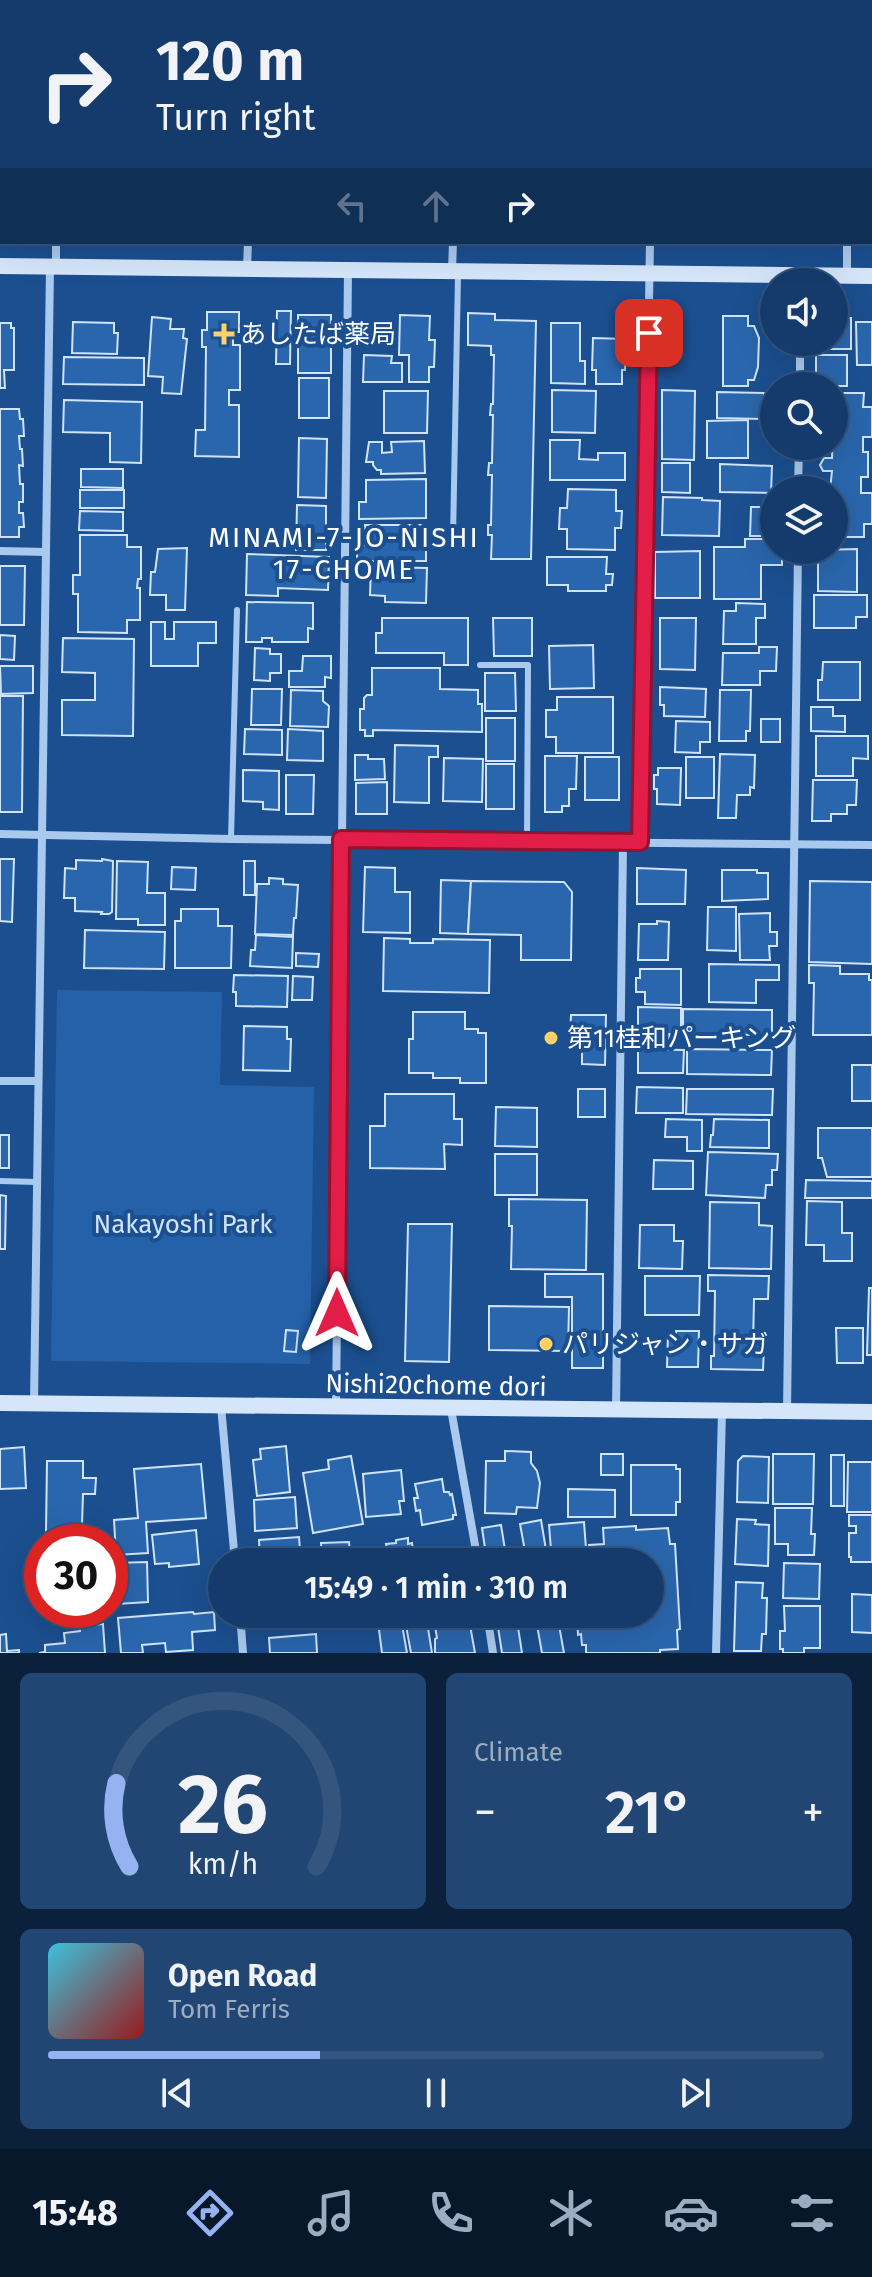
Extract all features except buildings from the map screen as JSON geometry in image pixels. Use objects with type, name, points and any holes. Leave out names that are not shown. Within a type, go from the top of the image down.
[{"type":"street","points":[[34,1404],[40,835],[43,813],[46,552],[56,244]]},
{"type":"street","points":[[247,268],[248,244]]},
{"type":"street","points":[[453,244],[455,271]]},
{"type":"street","points":[[640,842],[650,244]]},
{"type":"street","points":[[847,244],[847,268]]},
{"type":"street","points":[[0,266],[760,277]]},
{"type":"street","points":[[336,1407],[348,270]]},
{"type":"street","points":[[848,275],[872,276]]},
{"type":"street","points":[[0,551],[46,552]]},
{"type":"street","points":[[787,1412],[798,564]]},
{"type":"street","points":[[0,834],[872,845]]},
{"type":"street","points":[[616,1410],[623,842]]},
{"type":"street","points":[[0,1081],[37,1081]]},
{"type":"street","name":"Nishi20chome dori","points":[[0,1403],[872,1412]]},
{"type":"street","points":[[221,1406],[234,1548]]},
{"type":"street","points":[[451,1409],[476,1548]]},
{"type":"street","points":[[716,1653],[722,1411]]},
{"type":"street","points":[[241,1628],[243,1653]]},
{"type":"street","points":[[489,1628],[493,1653]]},
{"type":"lane","points":[[453,539],[455,271]]},
{"type":"lane","points":[[231,839],[237,610]]},
{"type":"lane","points":[[480,665],[528,665],[527,840]]},
{"type":"lane","points":[[0,1181],[36,1182]]},
{"type":"green space","name":"Nakayoshi Park","points":[[57,990],[222,992],[220,1085],[314,1087],[310,1364],[51,1361]]},
{"type":"place","name":"あしたば薬局","points":[[224,334]]},
{"type":"place","name":"第11桂和パーキング","points":[[551,1038]]},
{"type":"place","name":"パリジャン・サガ","points":[[546,1344]]},
{"type":"district","name":"MINAMI-7-JO-NISHI 17-CHOME","points":[[344,553]]},
{"type":"route","points":[[337,1313],[341,839],[640,842],[649,333]]}]
